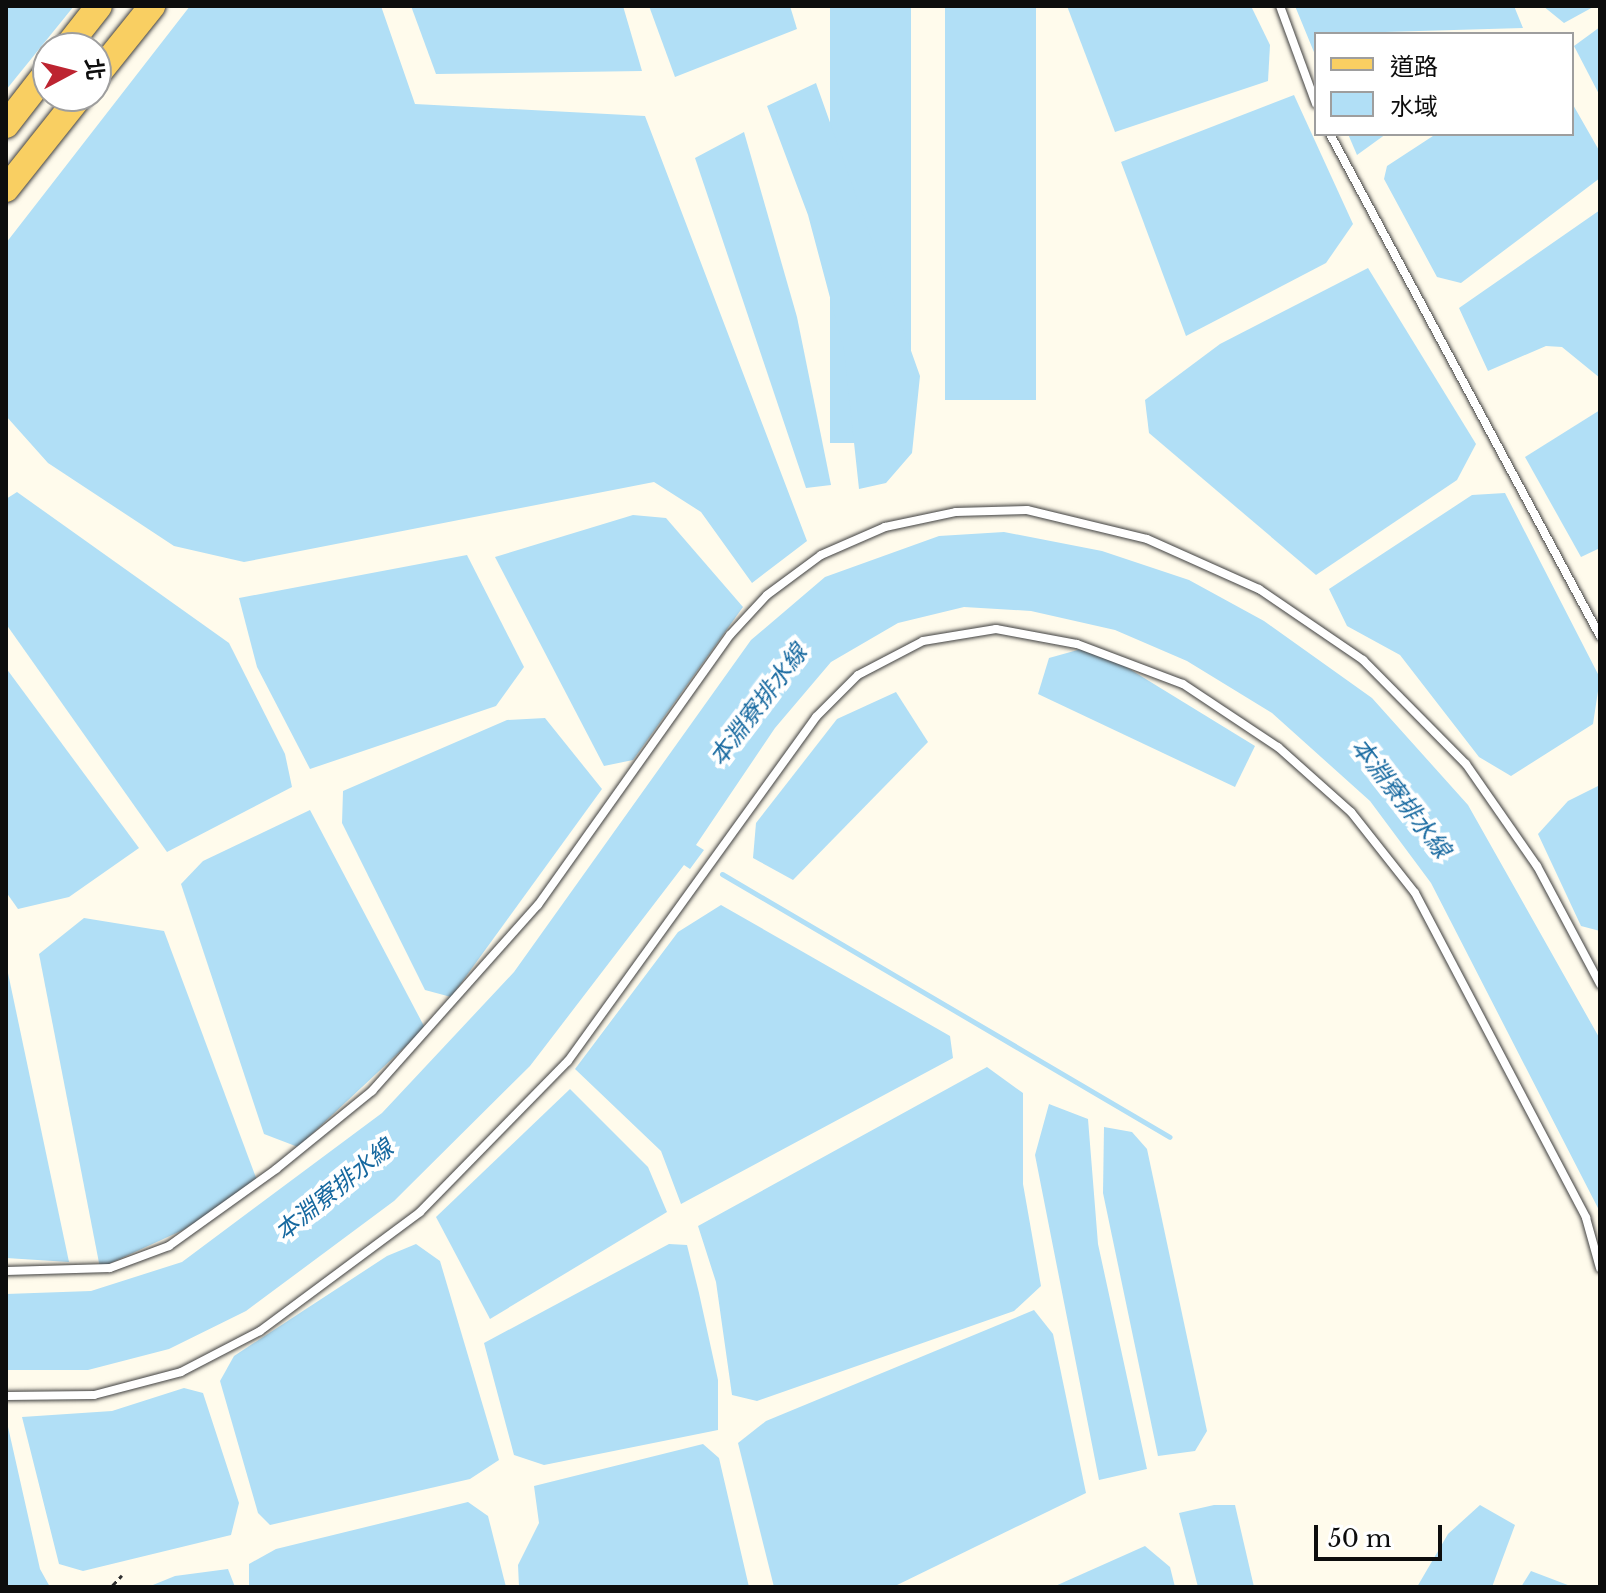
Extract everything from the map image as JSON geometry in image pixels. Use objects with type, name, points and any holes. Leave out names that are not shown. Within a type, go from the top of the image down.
[{"type":"main road","points":[[79,32],[99,6]]},
{"type":"main road","points":[[112,56],[152,6]]},
{"type":"main road","points":[[6,125],[32,92]]},
{"type":"main road","points":[[6,189],[67,112]]},
{"type":"lane","points":[[1280,6],[1314,99]]},
{"type":"lane","points":[[1331,136],[1600,636]]},
{"type":"lane","points":[[6,1271],[50,1276],[125,1263],[169,1246],[276,1169],[372,1091],[528,917],[730,635],[767,595],[821,555],[885,527],[956,512],[1027,510],[1147,539],[1259,589],[1363,660],[1466,764],[1537,866],[1600,984]]},
{"type":"lane","points":[[6,1396],[94,1395],[181,1372],[260,1331],[420,1212],[568,1061],[816,717],[858,675],[923,641],[996,629],[1077,644],[1183,684],[1278,747],[1351,812],[1415,893],[1586,1218],[1600,1268]]},
{"type":"path","points":[[111,1587],[122,1575]]},
{"type":"water","points":[[6,6],[74,6],[53,32],[32,32],[32,58],[6,90]]},
{"type":"water","points":[[190,6],[381,6],[415,104],[645,116],[807,541],[752,583],[701,512],[654,482],[244,562],[174,546],[48,463],[6,416],[6,243],[108,112],[112,112],[112,106]]},
{"type":"water","points":[[411,6],[623,6],[642,71],[436,74]]},
{"type":"water","points":[[649,6],[790,6],[797,29],[675,77]]},
{"type":"water","points":[[830,6],[911,6],[911,443],[830,443]]},
{"type":"water","points":[[945,6],[1036,6],[1036,400],[945,400]]},
{"type":"water","points":[[1067,6],[1251,6],[1270,45],[1268,81],[1115,132]]},
{"type":"water","points":[[1295,6],[1514,6],[1523,28],[1314,32],[1314,52]]},
{"type":"water","points":[[1543,6],[1595,6],[1564,23]]},
{"type":"water","points":[[1600,27],[1600,96],[1574,46]]},
{"type":"water","points":[[816,83],[920,376],[912,453],[886,483],[859,489],[844,350],[808,215],[767,106]]},
{"type":"water","points":[[1294,95],[1353,224],[1326,263],[1186,336],[1121,162]]},
{"type":"water","points":[[1574,106],[1600,152],[1600,178],[1461,283],[1437,277],[1384,179],[1387,166],[1433,136],[1574,136]]},
{"type":"water","points":[[744,132],[797,317],[831,485],[806,488],[695,158]]},
{"type":"water","points":[[1349,136],[1383,136],[1357,155]]},
{"type":"water","points":[[1600,210],[1600,378],[1562,347],[1546,346],[1488,371],[1459,308]]},
{"type":"water","points":[[1368,268],[1476,444],[1457,480],[1316,575],[1149,433],[1145,400],[1220,344]]},
{"type":"water","points":[[1600,410],[1600,548],[1581,557],[1525,457]]},
{"type":"water","points":[[17,492],[229,643],[285,754],[292,787],[167,852],[6,624],[6,499]]},
{"type":"water","points":[[1505,493],[1600,678],[1593,724],[1511,776],[1479,757],[1400,655],[1347,626],[1329,589],[1472,495]]},
{"type":"water","points":[[633,515],[666,518],[743,607],[633,760],[604,766],[495,557]]},
{"type":"water","name":"本淵寮排水線","points":[[1004,532],[1102,551],[1189,580],[1264,621],[1372,698],[1468,805],[1600,1039],[1600,1212],[1431,883],[1370,801],[1272,713],[1187,661],[1115,630],[1031,611],[964,607],[898,623],[831,662],[775,728],[696,845],[704,850],[690,869],[684,865],[530,1066],[394,1201],[246,1311],[169,1349],[88,1370],[6,1370],[6,1294],[91,1291],[182,1262],[382,1113],[514,972],[751,640],[825,577],[939,536]]},
{"type":"water","points":[[467,555],[524,667],[496,706],[310,769],[257,667],[239,598]]},
{"type":"water","points":[[1092,646],[1255,746],[1235,787],[1038,694],[1049,658]]},
{"type":"water","points":[[6,668],[139,848],[69,897],[18,909],[6,892]]},
{"type":"water","points":[[896,692],[928,742],[793,880],[753,858],[756,823],[837,719]]},
{"type":"water","points":[[545,718],[602,789],[451,997],[425,990],[342,823],[343,791],[507,720]]},
{"type":"water","points":[[1600,785],[1600,931],[1581,926],[1538,834],[1568,801]]},
{"type":"water","points":[[310,810],[425,1028],[298,1147],[264,1134],[181,884],[203,861]]},
{"type":"water","points":[[721,905],[950,1036],[953,1058],[681,1204],[661,1151],[575,1069],[678,932]]},
{"type":"water","points":[[84,918],[164,931],[258,1183],[183,1230],[100,1268],[39,954]]},
{"type":"water","points":[[8,973],[69,1262],[6,1258]]},
{"type":"water","points":[[987,1067],[1023,1093],[1023,1184],[1041,1286],[1014,1311],[757,1401],[732,1395],[716,1282],[698,1226]]},
{"type":"water","points":[[570,1089],[648,1167],[667,1212],[490,1319],[436,1217]]},
{"type":"water","points":[[1049,1104],[1088,1119],[1098,1244],[1147,1469],[1099,1480],[1035,1155]]},
{"type":"water","points":[[1104,1127],[1132,1132],[1147,1149],[1207,1431],[1195,1451],[1158,1456],[1103,1193]]},
{"type":"water","points":[[416,1244],[440,1261],[499,1460],[470,1479],[270,1525],[258,1513],[220,1381],[234,1356],[387,1256]]},
{"type":"water","points":[[669,1244],[687,1245],[718,1380],[718,1430],[544,1465],[514,1455],[484,1343]]},
{"type":"water","points":[[1034,1310],[1053,1334],[1086,1493],[893,1587],[774,1587],[738,1443],[766,1421]]},
{"type":"water","points":[[184,1388],[203,1393],[239,1503],[231,1535],[83,1571],[59,1564],[22,1417],[112,1411]]},
{"type":"water","points":[[6,1418],[40,1569],[50,1587],[6,1587]]},
{"type":"water","points":[[703,1444],[719,1458],[749,1587],[519,1587],[518,1565],[539,1523],[534,1486]]},
{"type":"water","points":[[468,1502],[488,1516],[506,1587],[249,1587],[249,1564],[276,1549]]},
{"type":"water","points":[[1214,1505],[1235,1505],[1254,1587],[1198,1587],[1179,1513]]},
{"type":"water","points":[[1480,1505],[1515,1525],[1492,1587],[1417,1587],[1448,1534]]},
{"type":"water","points":[[1145,1546],[1170,1567],[1175,1587],[1053,1587]]},
{"type":"water","points":[[228,1569],[235,1587],[148,1587],[175,1576]]},
{"type":"water","points":[[1531,1571],[1573,1587],[1521,1587]]},
{"type":"waterway","points":[[722,874],[1170,1137]]}]
